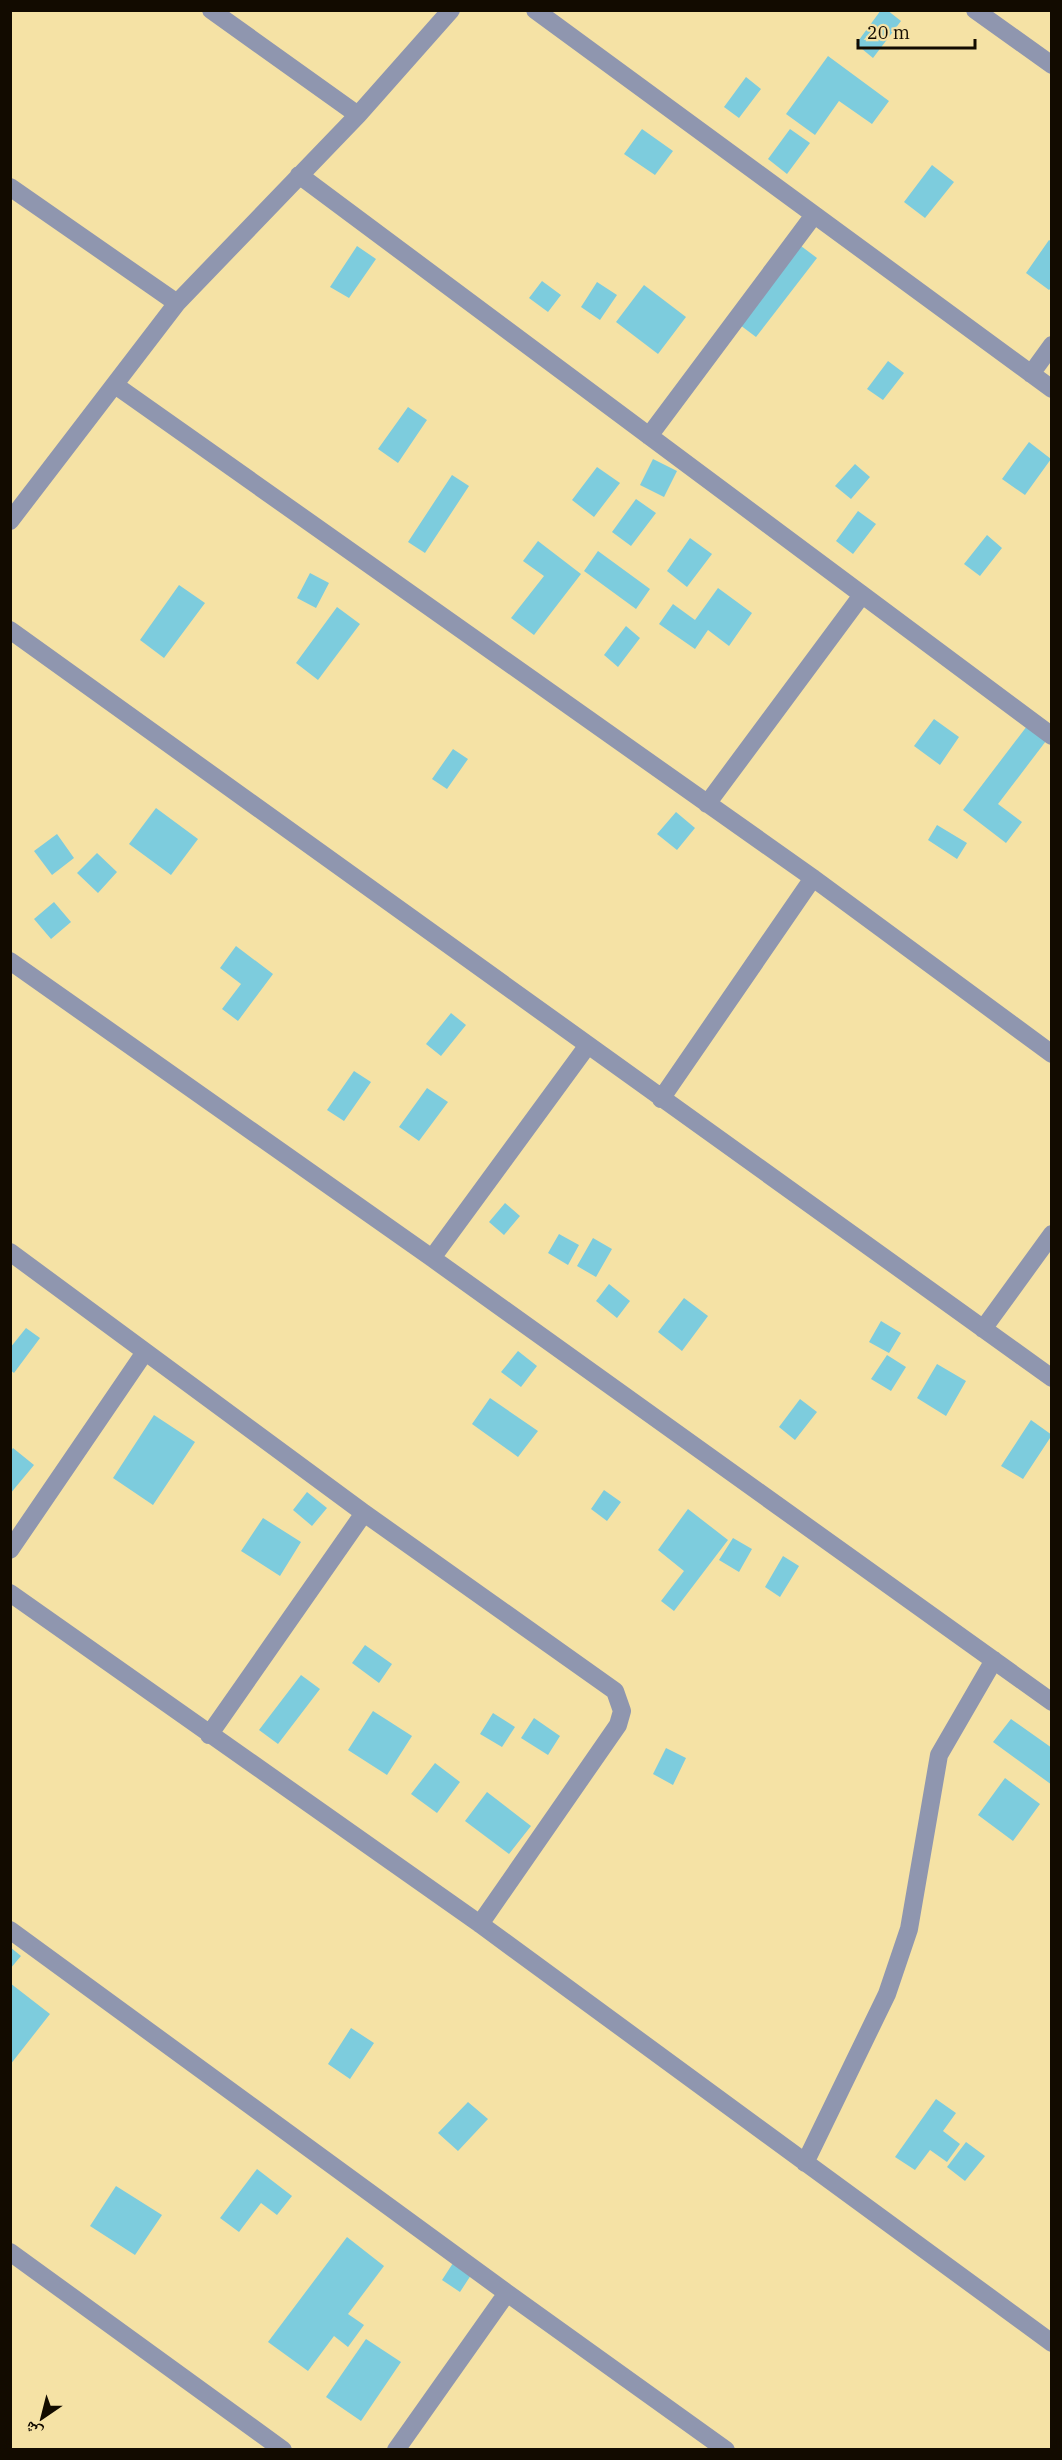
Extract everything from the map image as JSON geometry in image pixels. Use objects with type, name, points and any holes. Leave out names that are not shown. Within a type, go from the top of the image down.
[{"type":"street","points":[[211,10],[358,115]]},
{"type":"street","points":[[10,521],[177,303],[358,115],[451,10]]},
{"type":"street","points":[[535,10],[1052,389]]},
{"type":"street","points":[[975,10],[1052,65]]},
{"type":"street","points":[[298,175],[1052,736]]},
{"type":"street","points":[[10,187],[177,303]]},
{"type":"street","points":[[650,436],[814,215]]},
{"type":"street","points":[[1031,374],[1052,345]]},
{"type":"street","points":[[115,385],[813,878],[1052,1054]]},
{"type":"street","points":[[707,804],[862,595]]},
{"type":"street","points":[[10,630],[1052,1378]]},
{"type":"street","points":[[661,1099],[813,878]]},
{"type":"street","points":[[10,961],[432,1258],[994,1660],[1049,1694]]},
{"type":"street","points":[[432,1258],[588,1045]]},
{"type":"street","points":[[983,1329],[1052,1234]]},
{"type":"street","points":[[10,1252],[364,1513],[615,1691],[622,1711],[618,1725],[480,1924]]},
{"type":"street","points":[[10,1550],[145,1352]]},
{"type":"street","points":[[209,1735],[364,1513]]},
{"type":"street","points":[[10,1593],[480,1924],[1050,2341]]},
{"type":"street","points":[[806,2163],[887,1994],[909,1929],[939,1755],[994,1660]]},
{"type":"street","points":[[10,1930],[726,2450]]},
{"type":"street","points":[[10,2252],[283,2450]]},
{"type":"street","points":[[396,2450],[507,2293]]},
{"type":"building","points":[[881,10],[887,10],[901,21],[873,58],[856,44]]},
{"type":"building","points":[[828,56],[889,101],[872,124],[839,101],[815,135],[786,114]]},
{"type":"building","points":[[746,77],[761,89],[739,118],[724,107]]},
{"type":"building","points":[[642,129],[673,151],[655,175],[624,154]]},
{"type":"building","points":[[790,129],[810,143],[787,174],[768,159]]},
{"type":"building","points":[[932,165],[954,182],[925,218],[904,202]]},
{"type":"building","points":[[1049,240],[1052,242],[1052,287],[1049,290],[1026,273]]},
{"type":"building","points":[[797,243],[817,258],[756,337],[736,322]]},
{"type":"building","points":[[357,246],[376,259],[349,298],[330,287]]},
{"type":"building","points":[[542,281],[561,295],[548,312],[529,298]]},
{"type":"building","points":[[597,282],[617,295],[600,320],[581,307]]},
{"type":"building","points":[[644,285],[686,317],[658,354],[616,322]]},
{"type":"building","points":[[888,361],[904,373],[883,400],[867,389]]},
{"type":"building","points":[[408,407],[427,420],[398,463],[378,449]]},
{"type":"building","points":[[1029,442],[1051,459],[1025,495],[1002,479]]},
{"type":"building","points":[[653,459],[677,471],[664,497],[640,485]]},
{"type":"building","points":[[855,464],[870,477],[851,499],[835,486]]},
{"type":"building","points":[[597,467],[620,483],[594,517],[572,500]]},
{"type":"building","points":[[452,475],[469,486],[425,553],[408,542]]},
{"type":"building","points":[[636,499],[656,513],[631,546],[612,532]]},
{"type":"building","points":[[858,511],[876,524],[853,554],[836,541]]},
{"type":"building","points":[[987,535],[1002,548],[980,576],[964,564]]},
{"type":"building","points":[[690,538],[712,554],[687,587],[667,571]]},
{"type":"building","points":[[538,541],[581,574],[534,635],[511,618],[544,576],[523,561]]},
{"type":"building","points":[[598,551],[650,589],[636,609],[584,571]]},
{"type":"building","points":[[310,573],[329,583],[316,608],[297,598]]},
{"type":"building","points":[[179,585],[205,603],[164,658],[140,640]]},
{"type":"building","points":[[718,588],[752,613],[729,646],[708,630],[695,649],[659,624],[673,604],[695,620]]},
{"type":"building","points":[[337,607],[360,624],[318,680],[296,663]]},
{"type":"building","points":[[626,626],[640,638],[618,667],[604,655]]},
{"type":"building","points":[[934,719],[959,737],[940,765],[914,746]]},
{"type":"building","points":[[1027,726],[1046,741],[998,804],[1022,822],[1006,843],[963,810]]},
{"type":"building","points":[[453,749],[468,759],[447,789],[432,779]]},
{"type":"building","points":[[156,808],[198,839],[171,875],[129,844]]},
{"type":"building","points":[[676,812],[695,828],[677,850],[657,834]]},
{"type":"building","points":[[937,825],[967,843],[957,859],[928,840]]},
{"type":"building","points":[[57,834],[74,858],[52,875],[34,851]]},
{"type":"building","points":[[97,853],[117,872],[98,893],[77,873]]},
{"type":"building","points":[[54,902],[71,922],[51,939],[34,919]]},
{"type":"building","points":[[236,946],[273,974],[238,1021],[222,1009],[241,984],[220,968]]},
{"type":"building","points":[[451,1013],[466,1025],[441,1056],[426,1044]]},
{"type":"building","points":[[354,1071],[371,1082],[344,1121],[327,1110]]},
{"type":"building","points":[[427,1088],[448,1102],[419,1141],[399,1127]]},
{"type":"building","points":[[505,1203],[520,1216],[504,1235],[489,1222]]},
{"type":"building","points":[[559,1234],[579,1245],[568,1265],[548,1253]]},
{"type":"building","points":[[593,1238],[612,1249],[596,1277],[577,1266]]},
{"type":"building","points":[[609,1284],[630,1301],[617,1318],[596,1301]]},
{"type":"building","points":[[684,1298],[708,1316],[682,1351],[658,1332]]},
{"type":"building","points":[[881,1321],[901,1333],[889,1353],[869,1342]]},
{"type":"building","points":[[26,1328],[40,1338],[14,1373],[10,1370],[10,1348]]},
{"type":"building","points":[[518,1351],[537,1366],[521,1387],[501,1372]]},
{"type":"building","points":[[887,1355],[906,1367],[891,1391],[871,1379]]},
{"type":"building","points":[[937,1364],[966,1381],[946,1416],[917,1398]]},
{"type":"building","points":[[490,1398],[538,1431],[518,1457],[472,1424]]},
{"type":"building","points":[[800,1399],[817,1412],[795,1440],[779,1427]]},
{"type":"building","points":[[154,1415],[195,1442],[153,1505],[113,1478]]},
{"type":"building","points":[[1031,1420],[1052,1435],[1023,1479],[1001,1466]]},
{"type":"building","points":[[13,1448],[34,1465],[10,1494],[10,1452]]},
{"type":"building","points":[[604,1490],[621,1502],[607,1521],[591,1509]]},
{"type":"building","points":[[307,1492],[327,1508],[312,1526],[293,1510]]},
{"type":"building","points":[[688,1509],[728,1540],[674,1611],[661,1601],[684,1571],[658,1550]]},
{"type":"building","points":[[263,1518],[301,1542],[280,1576],[241,1551]]},
{"type":"building","points":[[733,1538],[752,1549],[739,1572],[719,1560]]},
{"type":"building","points":[[783,1556],[799,1566],[780,1597],[765,1587]]},
{"type":"building","points":[[365,1645],[392,1664],[379,1683],[352,1663]]},
{"type":"building","points":[[301,1675],[320,1689],[278,1744],[259,1730]]},
{"type":"building","points":[[373,1711],[412,1736],[387,1775],[348,1750]]},
{"type":"building","points":[[493,1713],[515,1727],[502,1747],[480,1734]]},
{"type":"building","points":[[534,1718],[560,1736],[548,1755],[521,1738]]},
{"type":"building","points":[[1011,1719],[1052,1748],[1052,1785],[993,1742]]},
{"type":"building","points":[[666,1748],[686,1758],[673,1785],[653,1774]]},
{"type":"building","points":[[435,1763],[460,1782],[437,1813],[411,1794]]},
{"type":"building","points":[[1005,1778],[1040,1804],[1013,1841],[978,1815]]},
{"type":"building","points":[[487,1792],[531,1826],[509,1854],[465,1821]]},
{"type":"building","points":[[10,1947],[21,1956],[10,1969]]},
{"type":"building","points":[[10,1983],[50,2014],[10,2065]]},
{"type":"building","points":[[351,2028],[374,2043],[350,2079],[328,2064]]},
{"type":"building","points":[[936,2099],[956,2113],[943,2131],[960,2144],[947,2162],[930,2150],[915,2170],[895,2157]]},
{"type":"building","points":[[468,2102],[488,2119],[458,2151],[438,2133]]},
{"type":"building","points":[[966,2142],[985,2156],[965,2181],[947,2167]]},
{"type":"building","points":[[257,2169],[292,2196],[277,2215],[261,2203],[239,2232],[220,2218]]},
{"type":"building","points":[[116,2186],[162,2215],[135,2255],[90,2226]]},
{"type":"building","points":[[347,2237],[384,2266],[348,2314],[364,2325],[348,2347],[334,2336],[308,2371],[268,2342]]},
{"type":"building","points":[[455,2260],[473,2272],[460,2292],[442,2280]]},
{"type":"building","points":[[366,2339],[401,2362],[361,2421],[326,2397]]}]
